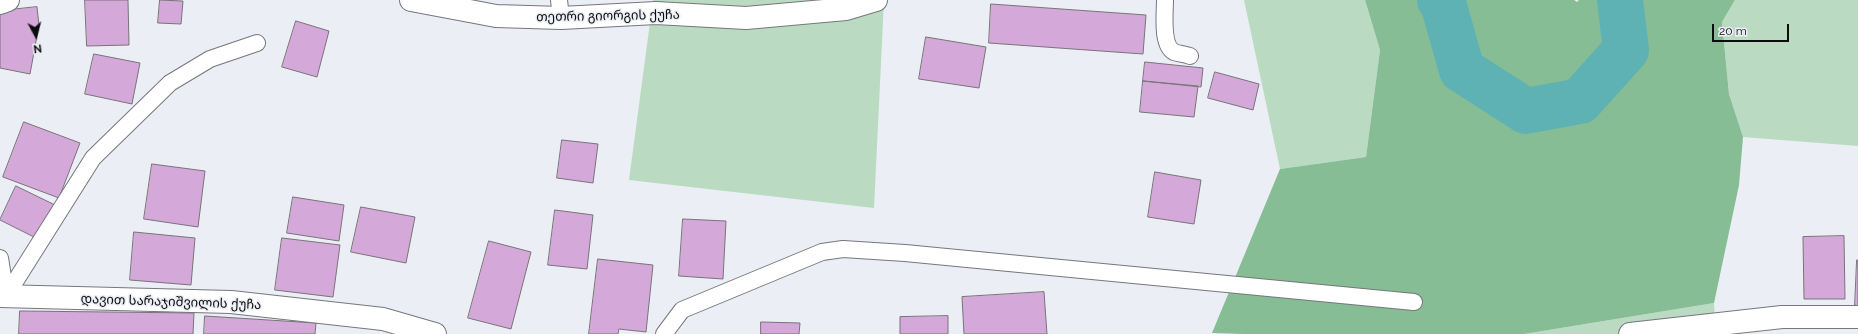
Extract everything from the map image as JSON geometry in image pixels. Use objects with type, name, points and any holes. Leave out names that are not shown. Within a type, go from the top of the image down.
[{"type":"street","points":[[0,3],[8,0]]},
{"type":"street","name":"თეთრი გიორგის ქუჩა","points":[[411,0],[496,16],[560,9],[746,18],[846,9],[876,0]]},
{"type":"street","name":"დავით სარაჯიშვილის ქუჩა","points":[[3,296],[232,302],[383,319],[435,334]]},
{"type":"street","points":[[1630,334],[1782,316],[1858,317]]},
{"type":"lane","points":[[1166,0],[1165,34],[1168,46],[1174,52],[1190,56]]},
{"type":"lane","points":[[3,296],[93,158],[170,83],[210,59],[257,43]]},
{"type":"lane","points":[[664,334],[682,310],[822,252],[843,249],[905,253],[1414,302]]},
{"type":"lane","points":[[0,258],[3,296]]},
{"type":"green space","points":[[653,0],[884,0],[874,208],[629,180]]},
{"type":"green space","points":[[1244,0],[1365,0],[1380,50],[1366,157],[1280,169]]},
{"type":"green space","points":[[1365,0],[1574,0],[1577,2],[1579,0],[1735,0],[1722,22],[1729,94],[1743,137],[1739,185],[1714,303],[1524,334],[1212,333],[1280,169],[1366,157],[1380,50]]},
{"type":"green space","points":[[1735,0],[1858,0],[1858,146],[1743,137],[1729,94],[1722,22]]},
{"type":"green space","points":[[1714,303],[1716,334],[1524,334]]},
{"type":"building","points":[[85,0],[128,0],[129,45],[87,46]]},
{"type":"building","points":[[160,0],[183,1],[181,24],[158,23]]},
{"type":"building","points":[[991,4],[1146,15],[1143,54],[989,43]]},
{"type":"building","points":[[37,7],[39,25],[30,74],[0,68],[0,11]]},
{"type":"building","points":[[296,21],[329,31],[317,77],[282,67]]},
{"type":"building","points":[[926,37],[986,47],[979,88],[919,79]]},
{"type":"building","points":[[94,54],[140,63],[132,104],[85,94]]},
{"type":"building","points":[[1145,62],[1203,68],[1201,87],[1143,81]]},
{"type":"building","points":[[1215,72],[1259,84],[1253,110],[1208,98]]},
{"type":"building","points":[[1143,81],[1198,86],[1194,117],[1140,112]]},
{"type":"building","points":[[24,122],[80,143],[59,198],[3,177]]},
{"type":"building","points":[[562,140],[598,144],[593,183],[557,178]]},
{"type":"building","points":[[152,164],[205,171],[198,227],[144,219]]},
{"type":"building","points":[[1155,172],[1201,180],[1194,224],[1148,217]]},
{"type":"building","points":[[16,186],[55,205],[38,239],[0,220]]},
{"type":"building","points":[[293,197],[344,205],[339,241],[287,233]]},
{"type":"building","points":[[361,207],[415,217],[406,263],[351,252]]},
{"type":"building","points":[[555,210],[593,215],[587,269],[548,265]]},
{"type":"building","points":[[683,219],[726,221],[723,279],[679,276]]},
{"type":"building","points":[[134,232],[195,238],[191,285],[130,280]]},
{"type":"building","points":[[1844,236],[1845,299],[1804,299],[1803,237]]},
{"type":"building","points":[[282,238],[340,245],[333,297],[275,290]]},
{"type":"building","points":[[489,241],[531,252],[511,329],[468,318]]},
{"type":"building","points":[[598,259],[653,265],[646,332],[619,329],[618,334],[589,334]]},
{"type":"building","points":[[1858,260],[1858,306],[1855,305]]},
{"type":"building","points":[[1044,292],[1047,334],[964,334],[962,297]]},
{"type":"building","points":[[20,311],[194,313],[193,334],[19,334]]},
{"type":"building","points":[[205,316],[316,323],[315,334],[204,334]]},
{"type":"building","points":[[948,316],[948,334],[900,334],[900,317]]},
{"type":"building","points":[[761,322],[800,323],[799,334],[761,334]]},
{"type":"waterway","points":[[1440,0],[1443,3],[1462,70],[1526,111],[1580,101],[1626,50],[1620,0]]}]
